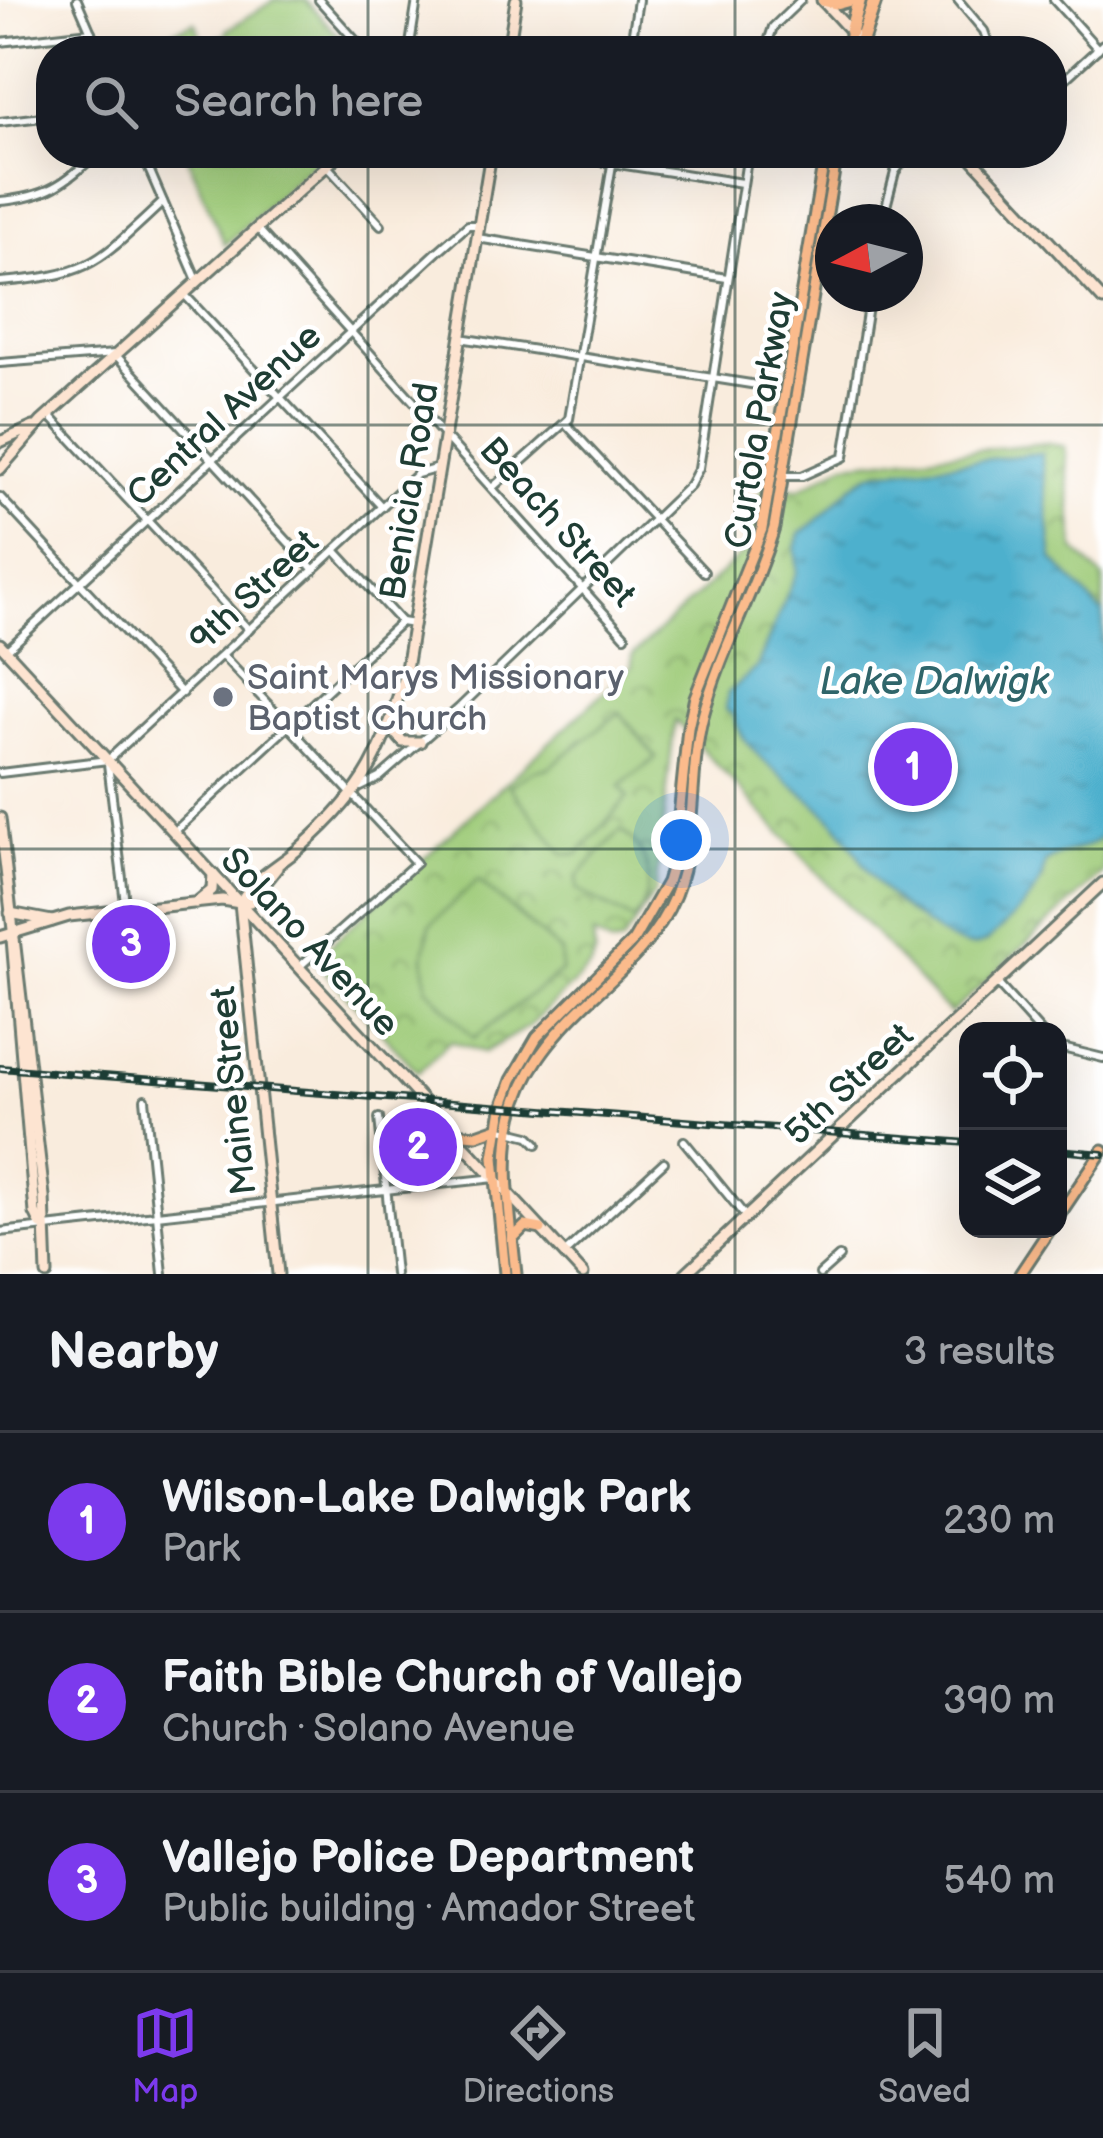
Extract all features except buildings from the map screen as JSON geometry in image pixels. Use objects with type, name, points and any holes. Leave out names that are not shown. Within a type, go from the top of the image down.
[{"type":"highway","points":[[823,0],[849,0]]},
{"type":"highway","points":[[859,0],[860,36]]},
{"type":"highway","points":[[863,36],[875,0]]},
{"type":"main road","points":[[510,36],[516,0]]},
{"type":"main road","points":[[823,0],[853,36]]},
{"type":"main road","points":[[0,469],[45,418],[325,168]]},
{"type":"main road","name":"Benicia Road","points":[[240,903],[248,889],[277,868],[357,791],[390,727],[413,625],[488,168]]},
{"type":"main road","name":"Curtola Parkway","points":[[505,1274],[494,1178],[512,1080],[537,1037],[625,951],[660,900],[675,855],[690,718],[760,538],[822,168]]},
{"type":"main road","name":"Curtola Parkway","points":[[516,1274],[502,1129],[546,1045],[637,955],[676,893],[689,848],[703,715],[776,520],[834,168]]},
{"type":"main road","points":[[986,168],[1103,300]]},
{"type":"main road","points":[[0,443],[45,418]]},
{"type":"main road","points":[[0,443],[8,450],[9,460]]},
{"type":"main road","points":[[774,454],[781,476]]},
{"type":"main road","name":"Solano Avenue","points":[[5,654],[583,1274]]},
{"type":"main road","points":[[390,727],[403,742],[420,742]]},
{"type":"main road","points":[[0,818],[44,1196],[47,1274]]},
{"type":"main road","points":[[194,905],[212,890],[213,874]]},
{"type":"main road","name":"5th Street","points":[[685,1274],[1103,883]]},
{"type":"main road","points":[[0,937],[52,921],[222,900],[240,903]]},
{"type":"main road","name":"Maine Street","points":[[240,903],[278,1274]]},
{"type":"main road","points":[[10,913],[52,921]]},
{"type":"main road","points":[[246,959],[255,942],[274,940]]},
{"type":"main road","points":[[452,1133],[477,1135],[502,1129]]},
{"type":"main road","points":[[1067,1204],[1103,1150]]},
{"type":"main road","points":[[512,1239],[525,1226],[541,1229]]},
{"type":"main road","points":[[1020,1274],[1044,1238]]},
{"type":"street","points":[[77,0],[93,36]]},
{"type":"street","points":[[319,0],[351,36]]},
{"type":"street","points":[[411,36],[417,0]]},
{"type":"street","points":[[632,36],[638,0]]},
{"type":"street","points":[[769,36],[801,0]]},
{"type":"street","points":[[958,0],[986,36]]},
{"type":"street","points":[[1059,2],[1100,47],[1067,77]]},
{"type":"street","points":[[55,36],[91,32]]},
{"type":"street","points":[[0,42],[36,38]]},
{"type":"street","points":[[0,122],[36,118]]},
{"type":"street","points":[[0,202],[53,190],[80,168]]},
{"type":"street","points":[[148,168],[196,280]]},
{"type":"street","points":[[329,168],[381,225]]},
{"type":"street","points":[[493,487],[566,424],[611,168]]},
{"type":"street","points":[[644,168],[742,183]]},
{"type":"street","points":[[357,791],[420,742],[690,485],[699,468],[745,168]]},
{"type":"street","points":[[886,204],[900,168]]},
{"type":"street","points":[[0,282],[62,276],[86,268],[163,202]]},
{"type":"street","name":"Central Avenue","points":[[5,654],[468,224],[479,225]]},
{"type":"street","name":"Beach Street","points":[[258,229],[626,636]]},
{"type":"street","points":[[477,238],[727,278]]},
{"type":"street","points":[[183,293],[382,507]]},
{"type":"street","points":[[781,476],[802,476],[844,457],[867,312]]},
{"type":"street","points":[[460,338],[776,388]]},
{"type":"street","points":[[0,363],[116,354],[314,570]]},
{"type":"street","points":[[45,418],[249,630]]},
{"type":"street","points":[[566,424],[704,572]]},
{"type":"street","name":"9th Street","points":[[108,760],[417,473],[439,467]]},
{"type":"street","points":[[0,497],[182,693]]},
{"type":"street","points":[[334,550],[401,622],[413,625]]},
{"type":"street","points":[[174,832],[401,622]]},
{"type":"street","points":[[223,655],[357,791],[416,863],[299,968]]},
{"type":"street","points":[[0,772],[108,760],[126,911]]},
{"type":"street","points":[[996,982],[1032,1022]]},
{"type":"street","points":[[1067,1049],[1103,1058]]},
{"type":"street","points":[[145,1099],[163,1274]]},
{"type":"street","points":[[379,1118],[395,1274]]},
{"type":"street","points":[[502,1129],[529,1136],[537,1144]]},
{"type":"street","points":[[684,1141],[746,1217]]},
{"type":"street","points":[[564,1253],[664,1162]]},
{"type":"street","points":[[0,1232],[494,1178]]},
{"type":"street","points":[[820,1274],[839,1257]]},
{"type":"green space","points":[[275,0],[305,0],[339,36],[223,36]]},
{"type":"green space","points":[[195,22],[201,36],[162,36]]},
{"type":"green space","points":[[192,168],[308,168],[225,245]]},
{"type":"green space","points":[[1048,443],[1065,447],[1075,550],[1103,578],[1103,873],[950,1014],[675,720],[655,892],[622,943],[612,945],[593,935],[591,967],[529,1026],[484,1052],[450,1041],[418,1072],[314,960],[632,666],[632,656],[745,551],[762,486],[799,489],[846,463]]},
{"type":"green space","points":[[620,712],[656,758],[620,786],[628,797],[578,854],[564,854],[509,786],[548,768]]},
{"type":"green space","points":[[621,830],[639,850],[648,873],[646,897],[634,921],[578,890],[577,877]]},
{"type":"green space","points":[[478,880],[561,952],[561,972],[474,1038],[427,987],[424,956],[430,925]]},
{"type":"water","name":"Lake Dalwigk","points":[[1041,453],[1053,559],[1103,614],[1103,836],[1045,863],[1027,903],[990,938],[970,946],[935,931],[886,893],[831,818],[749,745],[733,714],[726,710],[728,693],[757,667],[797,571],[800,533],[855,484],[876,472]]},
{"type":"railway","points":[[0,1068],[959,1142]]},
{"type":"railway","points":[[1067,1151],[1103,1154]]},
{"type":"place","name":"Saint Marys Missionary Baptist Church","points":[[223,697]]},
{"type":"place","name":"Wilson-Lake Dalwigk Park","points":[[913,767]]},
{"type":"place","name":"Vallejo Police Department","points":[[131,944]]},
{"type":"place","name":"Faith Bible Church of Vallejo","points":[[418,1147]]}]
